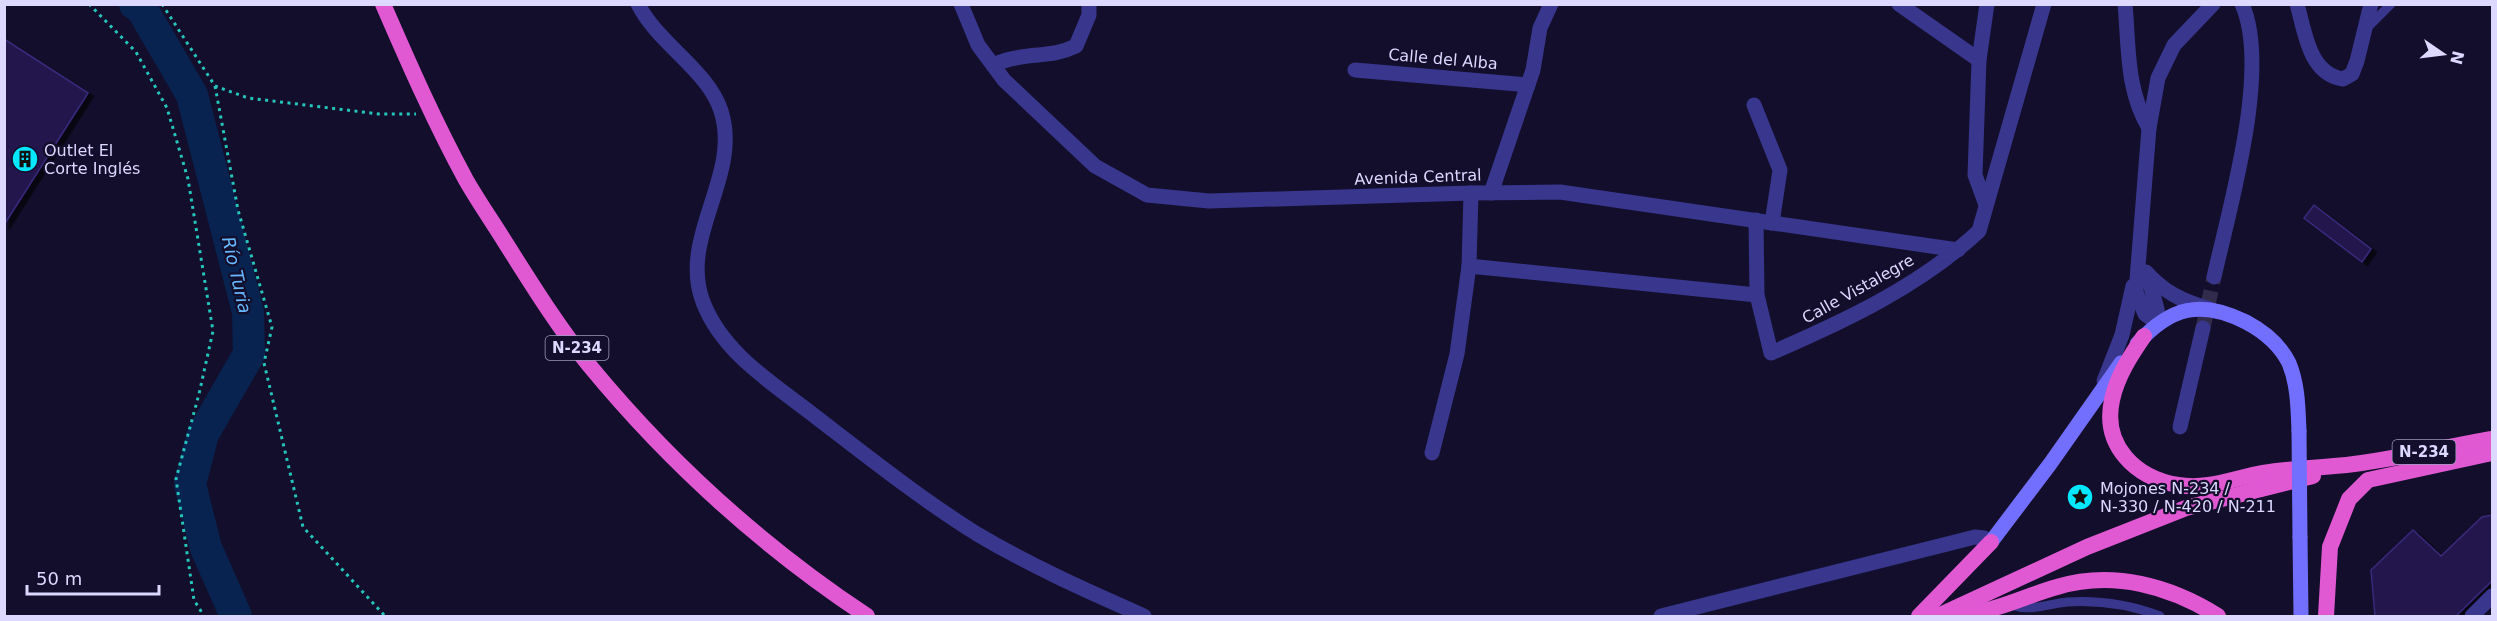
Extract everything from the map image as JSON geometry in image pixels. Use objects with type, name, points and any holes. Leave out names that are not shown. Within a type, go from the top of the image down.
[{"type":"highway","name":"N-234","points":[[383,4],[432,114],[467,182],[531,284],[588,364],[652,436],[754,532],[833,594],[867,616]]},
{"type":"highway","points":[[2151,329],[2121,374],[2113,395],[2110,413],[2120,453],[2142,473],[2159,481],[2180,486],[2202,486],[2262,473],[2355,464]]},
{"type":"highway","name":"N-234","points":[[1943,614],[2087,547],[2186,508],[2355,464],[2493,439]]},
{"type":"highway","points":[[2326,616],[2330,547],[2349,499],[2368,480],[2493,453]]},
{"type":"highway","points":[[1919,616],[1991,542]]},
{"type":"highway","points":[[1943,614],[1978,612],[2075,582],[2111,580],[2133,582],[2166,591],[2218,616]]},
{"type":"main road","points":[[1991,542],[2013,515],[2124,359],[2151,329],[2186,310],[2200,308],[2216,310],[2231,314],[2255,327],[2278,347],[2288,361],[2295,379],[2300,431],[2301,616]]},
{"type":"street","points":[[638,4],[668,46],[706,84],[721,112],[725,146],[723,165],[707,219],[698,267],[703,302],[729,345],[750,366],[882,468],[976,533],[1050,575],[1144,616]]},
{"type":"street","name":"Avenida Central","points":[[961,4],[978,45],[1004,80],[1095,166],[1147,195],[1209,201],[1560,192],[1958,250]]},
{"type":"street","points":[[993,65],[1016,57],[1063,52],[1076,46],[1089,15],[1089,4]]},
{"type":"street","points":[[1491,193],[1528,85],[1540,28],[1551,4]]},
{"type":"street","points":[[1899,4],[1979,60]]},
{"type":"street","points":[[1986,205],[1975,175],[1979,60],[1987,4]]},
{"type":"street","name":"Calle Vistalegre","points":[[1757,295],[1771,353],[1822,331],[1896,292],[1958,250],[1979,231],[2044,4]]},
{"type":"street","points":[[2125,4],[2134,97],[2149,128]]},
{"type":"street","points":[[2151,329],[2136,292],[2141,273],[2140,257],[2149,128],[2158,78],[2166,58],[2179,39],[2212,4]]},
{"type":"street","points":[[2214,277],[2246,135],[2252,57],[2242,4]]},
{"type":"street","points":[[2297,4],[2318,67],[2331,78],[2343,79],[2352,74],[2371,4]]},
{"type":"street","name":"Calle del Alba","points":[[1355,70],[1528,85]]},
{"type":"street","points":[[1754,105],[1780,170],[1772,223]]},
{"type":"street","points":[[1431,453],[1457,354],[1469,266],[1471,193]]},
{"type":"street","points":[[1469,266],[1757,295],[1756,220]]},
{"type":"street","points":[[2141,273],[2170,294],[2187,302],[2216,310]]},
{"type":"street","points":[[2097,396],[2122,335],[2141,273]]},
{"type":"street","points":[[2180,427],[2203,328]]},
{"type":"street","points":[[1661,616],[1975,537],[1991,542]]},
{"type":"street","points":[[2472,616],[2493,596]]},
{"type":"lane","points":[[2365,29],[2391,4]]},
{"type":"lane","points":[[2006,603],[2027,609],[2067,602],[2108,603],[2160,616]]},
{"type":"path","points":[[89,4],[136,52],[152,80],[167,108],[188,179],[213,331],[199,394],[176,478],[194,600],[204,616]]},
{"type":"path","points":[[162,4],[215,86],[238,210],[272,327],[264,363],[303,527],[385,616]]},
{"type":"path","points":[[215,86],[248,98],[380,114],[432,114]]},
{"type":"building","name":"Outlet El Corte Inglés","points":[[4,39],[88,93],[4,225]]},
{"type":"building","points":[[2314,205],[2371,249],[2362,262],[2304,218]]},
{"type":"building","points":[[2493,515],[2493,580],[2456,616],[2375,616],[2371,570],[2413,530],[2441,556],[2482,517]]},
{"type":"waterway","name":"Río Turia","points":[[135,4],[142,9],[192,95],[248,312],[249,354],[203,434],[190,484],[206,548],[236,616]]},
{"type":"tunnel","points":[[2203,328],[2214,277]]},
{"type":"place","name":"Outlet El Corte Inglés","points":[[25,159]]},
{"type":"place","name":"Mojones N-234 / N-330 / N-420 / N-211","points":[[2080,497]]}]
